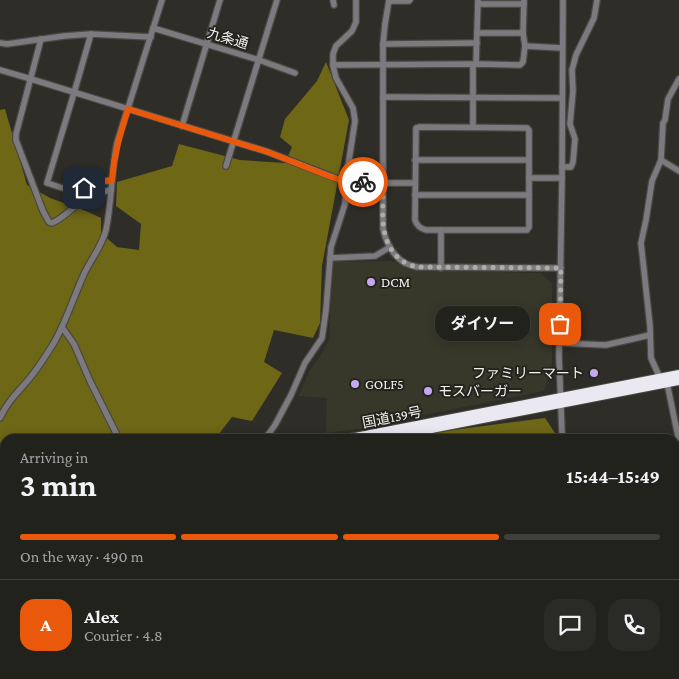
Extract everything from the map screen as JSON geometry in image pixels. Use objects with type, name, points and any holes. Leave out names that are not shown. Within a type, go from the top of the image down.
[{"type":"highway","name":"国道139号","points":[[373,434],[561,400],[663,380],[679,374]]},
{"type":"highway","name":"国道139号","points":[[663,380],[679,381]]},
{"type":"highway","name":"国道139号","points":[[403,434],[561,400]]},
{"type":"street","points":[[0,418],[6,405],[30,378],[62,327],[84,273],[102,242],[108,218],[117,143],[162,0]]},
{"type":"street","points":[[182,126],[220,0]]},
{"type":"street","points":[[226,166],[277,0]]},
{"type":"street","points":[[269,434],[291,395],[305,363],[322,338],[331,247],[345,204],[349,157],[355,121],[353,108],[336,78],[333,54],[336,46],[352,31],[356,22],[356,0]]},
{"type":"street","points":[[410,0],[389,0],[383,44],[383,229],[390,247],[405,263],[417,267],[561,268]]},
{"type":"street","points":[[562,434],[560,343],[563,0]]},
{"type":"street","points":[[562,167],[572,167],[574,162],[575,139],[570,124],[573,91],[572,70],[576,55],[594,18],[597,0]]},
{"type":"street","points":[[333,65],[383,65],[475,65],[520,65],[524,62],[524,2],[478,2],[477,43],[475,65],[473,98],[473,127]]},
{"type":"street","name":"九条通","points":[[153,28],[259,60],[295,73]]},
{"type":"street","points":[[477,33],[523,33]]},
{"type":"street","points":[[0,43],[8,44],[91,34],[151,37]]},
{"type":"street","points":[[91,34],[47,183],[75,192],[93,183],[112,180]]},
{"type":"street","points":[[41,39],[16,140],[43,211],[49,222],[52,223],[89,197],[111,190]]},
{"type":"street","points":[[383,44],[477,43]]},
{"type":"street","points":[[525,46],[562,48]]},
{"type":"street","points":[[0,70],[268,152],[346,182],[415,184]]},
{"type":"street","points":[[677,434],[663,380],[651,358],[641,243],[652,181],[661,160],[663,123],[668,98],[679,79]]},
{"type":"street","points":[[383,97],[562,98]]},
{"type":"street","points":[[416,128],[527,128],[529,130],[529,227],[527,230],[426,230],[421,228],[415,220],[415,160],[416,128]]},
{"type":"street","points":[[415,160],[529,160]]},
{"type":"street","points":[[661,160],[679,171]]},
{"type":"street","points":[[529,178],[562,178]]},
{"type":"street","points":[[415,195],[529,195]]},
{"type":"street","points":[[442,230],[442,268]]},
{"type":"street","points":[[330,258],[375,256],[390,247]]},
{"type":"street","points":[[62,327],[74,344],[116,434]]},
{"type":"street","points":[[560,343],[606,345],[650,335]]},
{"type":"shaded area","points":[[326,62],[349,120],[322,266],[320,323],[313,338],[274,330],[264,362],[282,373],[252,421],[232,417],[219,434],[0,434],[0,110],[5,109],[27,185],[50,198],[101,218],[101,233],[117,247],[139,250],[141,224],[116,206],[117,182],[172,166],[179,144],[240,160],[285,163],[292,147],[280,137],[285,119],[317,81]]},
{"type":"shaded area","points":[[392,261],[412,270],[541,273],[552,284],[552,363],[544,391],[359,429],[326,433],[327,398],[298,396],[310,370],[329,340],[333,262]]},
{"type":"shaded area","points":[[545,418],[556,434],[429,434]]},
{"type":"way so far","points":[[363,182],[383,181],[383,229],[385,238],[398,257],[405,263],[417,267],[442,268],[561,268],[560,324]]},
{"type":"place","name":"DCM","points":[[371,282]]},
{"type":"place","name":"ダイソー","points":[[560,324]]},
{"type":"place","name":"ファミリーマート","points":[[594,373]]},
{"type":"place","name":"GOLF5","points":[[355,384]]},
{"type":"place","name":"モスバーガー","points":[[428,391]]},
{"type":"route","points":[[84,188],[93,183],[112,180],[117,143],[128,109],[268,152],[346,182],[363,182]]}]
